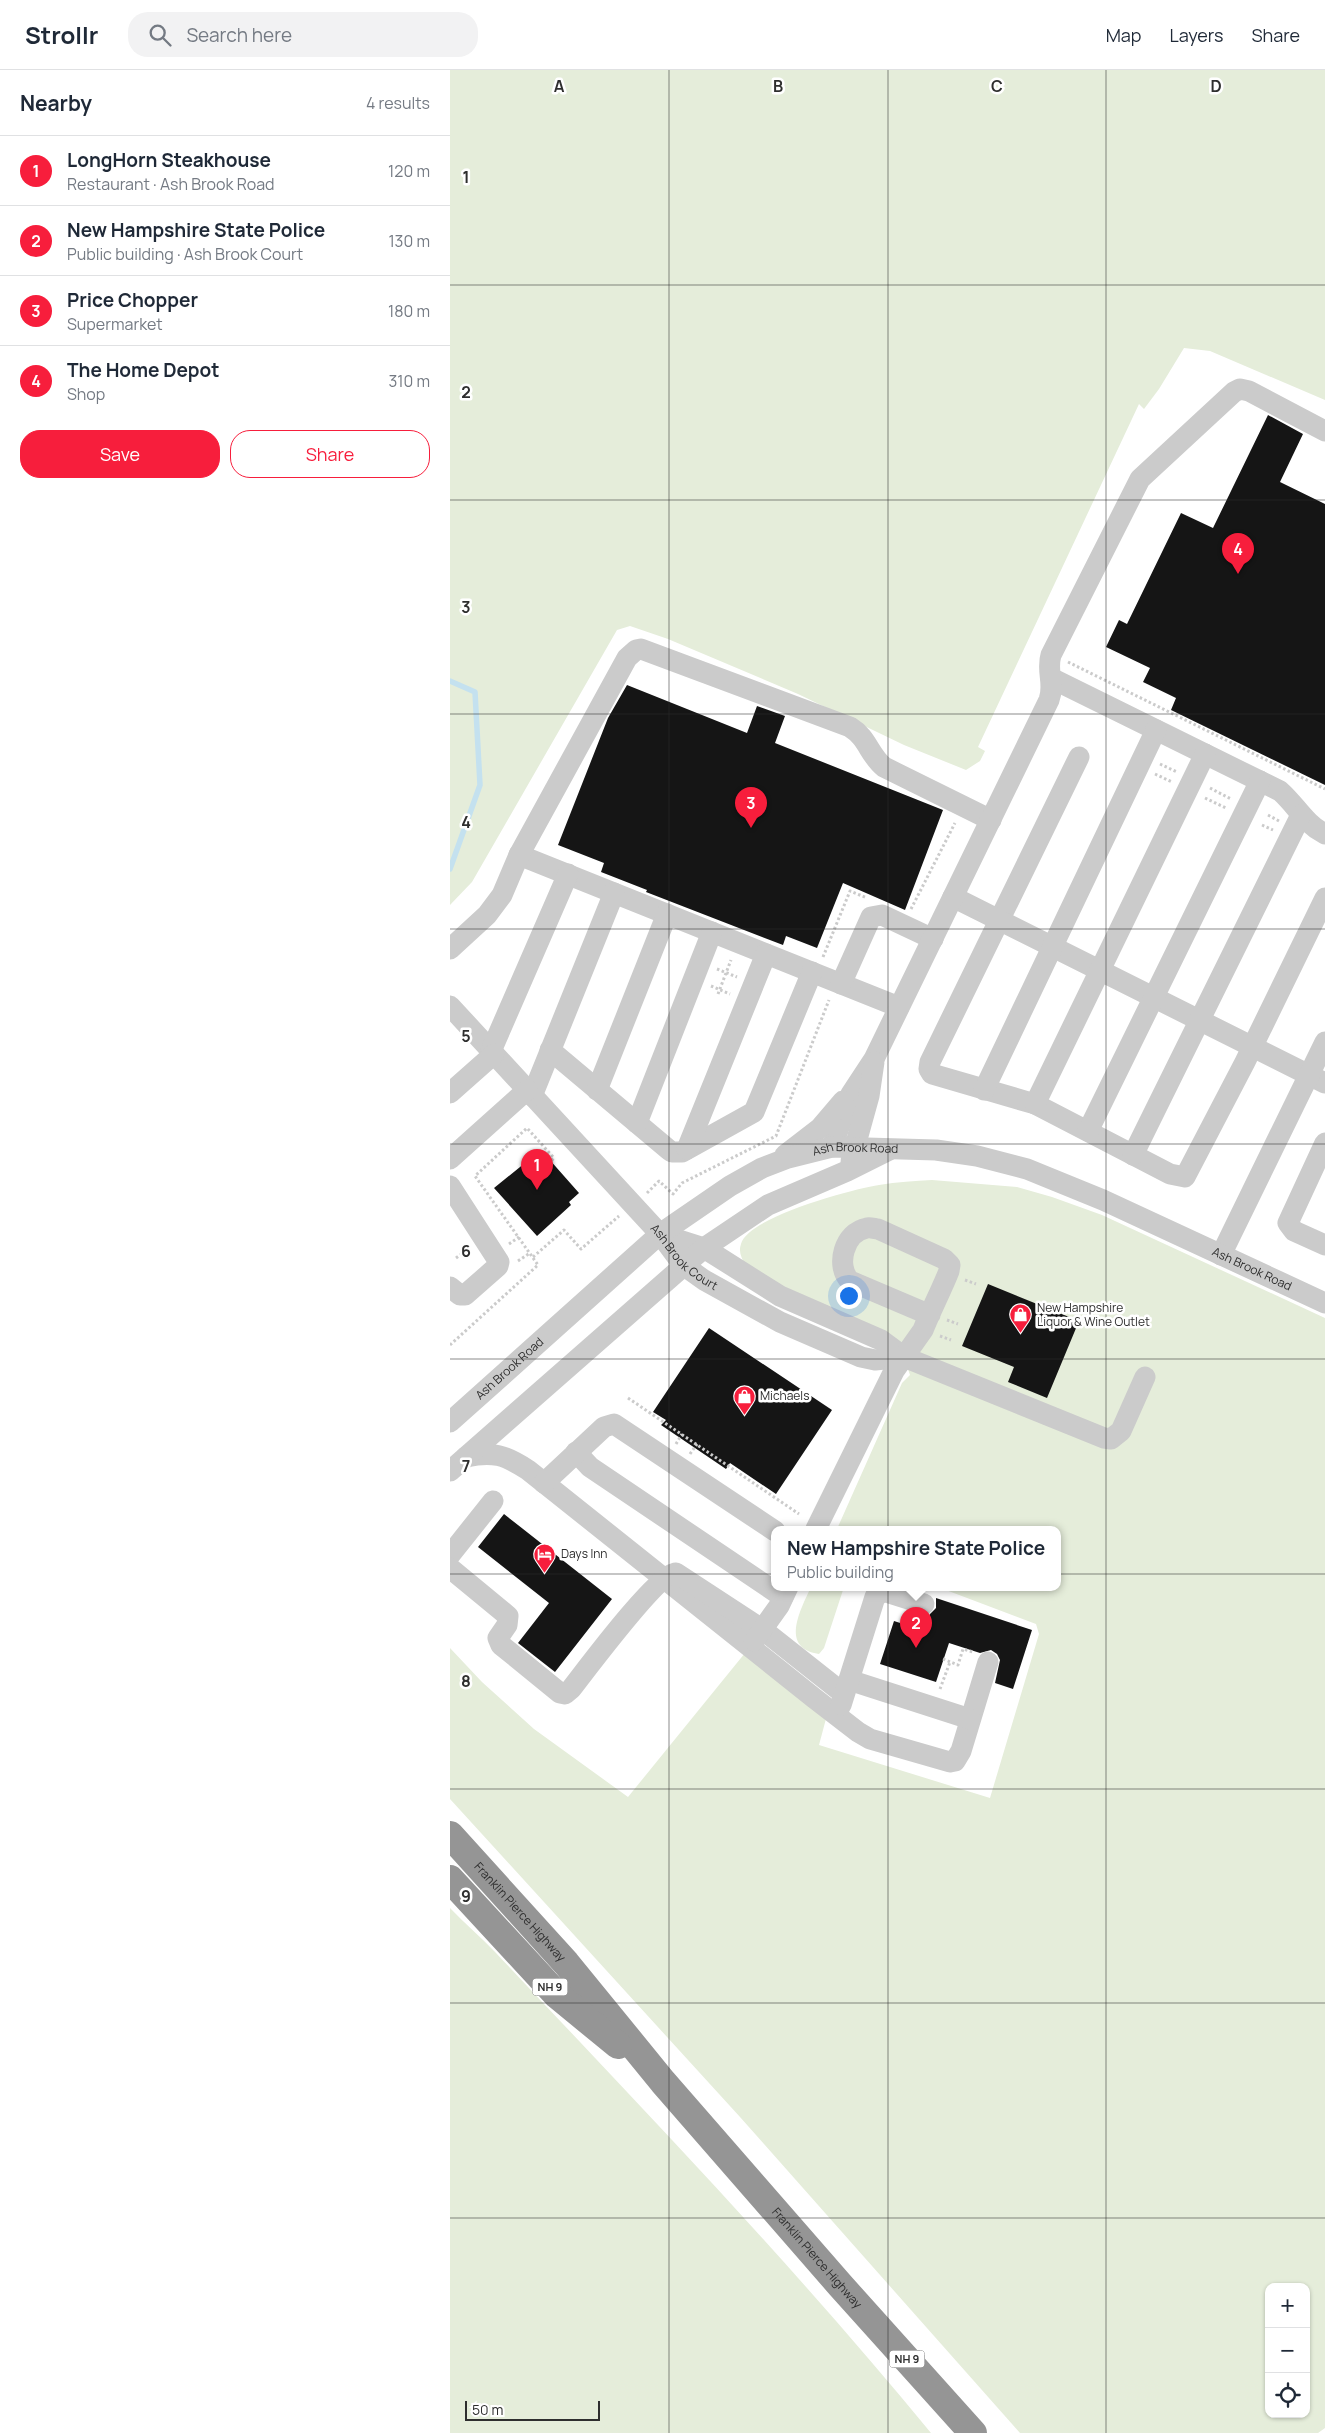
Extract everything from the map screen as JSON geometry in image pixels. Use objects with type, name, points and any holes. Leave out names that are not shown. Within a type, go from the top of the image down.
[{"type":"highway","name":"Franklin Pierce Highway","points":[[450,1836],[566,1963],[663,2082],[840,2285],[973,2433]]},
{"type":"highway","name":"Franklin Pierce Highway","points":[[450,1878],[557,1995],[663,2082]]},
{"type":"street","points":[[762,1168],[791,1152],[810,1137],[856,1085],[874,1059],[1049,700],[1053,691],[1049,664],[1051,655],[1140,479],[1234,392],[1240,389],[1249,391],[1325,431]]},
{"type":"street","points":[[450,949],[495,905],[519,855],[627,658],[636,650],[642,649],[850,727],[864,738],[878,762],[884,767],[990,820]]},
{"type":"street","points":[[1051,678],[1280,791],[1293,802],[1301,815],[1314,828],[1325,834]]},
{"type":"street","points":[[984,1090],[1156,730]]},
{"type":"street","points":[[1035,1104],[1205,754]]},
{"type":"street","points":[[1079,757],[930,1062],[929,1069],[937,1077],[1035,1104],[1170,1174],[1185,1177],[1325,898]]},
{"type":"street","points":[[1088,1131],[1260,781]]},
{"type":"street","points":[[1133,1155],[1301,815]]},
{"type":"street","points":[[519,855],[766,954],[817,967],[841,984],[899,1007]]},
{"type":"street","points":[[450,1093],[492,1053],[568,874]]},
{"type":"street","points":[[450,1159],[530,1093],[550,1050],[614,893]]},
{"type":"street","points":[[953,897],[1317,1079]]},
{"type":"street","points":[[597,1090],[667,914]]},
{"type":"street","points":[[841,984],[868,922],[875,915],[882,916],[933,939]]},
{"type":"street","points":[[637,1123],[712,932]]},
{"type":"street","points":[[687,1149],[766,954]]},
{"type":"street","points":[[550,1050],[672,1152],[687,1149],[754,1112],[817,967]]},
{"type":"street","points":[[452,1011],[660,1234]]},
{"type":"street","points":[[1221,1255],[1317,1079],[1325,1042]]},
{"type":"street","points":[[847,1171],[870,1091],[874,1059]]},
{"type":"street","points":[[832,1147],[845,1109],[856,1085]]},
{"type":"street","points":[[1325,1143],[1288,1222],[1294,1231],[1325,1246]]},
{"type":"street","name":"Ash Brook Road","points":[[450,1422],[660,1234],[688,1213],[762,1168],[788,1158],[832,1147],[936,1150],[977,1156],[1027,1169],[1103,1200],[1325,1303]]},
{"type":"street","points":[[458,1464],[704,1248],[768,1205],[847,1171],[889,1150]]},
{"type":"street","points":[[450,1186],[499,1262],[498,1266],[465,1295],[460,1295],[450,1287]]},
{"type":"street","points":[[817,1526],[886,1388],[904,1357],[914,1346],[930,1316],[950,1265],[948,1262],[878,1229],[867,1228],[858,1232],[846,1247],[842,1258],[841,1267],[845,1276],[850,1281],[930,1316]]},
{"type":"street","name":"Ash Brook Court","points":[[660,1234],[704,1248],[780,1296],[881,1340],[904,1357]]},
{"type":"street","name":"Ash Brook Court","points":[[660,1234],[683,1265],[749,1306],[807,1335],[862,1357],[875,1360],[904,1357]]},
{"type":"street","points":[[904,1357],[1104,1438],[1111,1439],[1121,1431],[1145,1377]]},
{"type":"street","points":[[544,1483],[604,1427],[614,1424],[771,1528]]},
{"type":"street","points":[[576,1452],[590,1467],[771,1582]]},
{"type":"street","points":[[458,1464],[492,1453],[513,1460],[838,1716],[870,1739],[950,1762],[958,1757],[970,1719],[984,1658]]},
{"type":"street","points":[[450,1555],[494,1501]]},
{"type":"street","points":[[450,1568],[508,1616],[507,1625],[498,1638],[501,1646],[560,1693],[565,1694],[571,1689],[632,1614],[670,1573],[684,1576],[710,1597],[763,1630],[846,1687],[934,1708],[970,1719]]},
{"type":"street","points":[[838,1716],[872,1602],[878,1593],[882,1591]]},
{"type":"street","points":[[887,1591],[924,1604]]},
{"type":"street","points":[[750,1647],[763,1630],[786,1592]]},
{"type":"path","points":[[1067,661],[1325,789]]},
{"type":"path","points":[[908,915],[963,806]]},
{"type":"path","points":[[817,967],[850,891],[875,901]]},
{"type":"path","points":[[718,994],[732,959]]},
{"type":"path","points":[[697,971],[726,973],[750,992]]},
{"type":"path","points":[[697,971],[720,989],[750,992]]},
{"type":"path","points":[[450,1345],[538,1265],[475,1176],[527,1128],[554,1158],[551,1161]]},
{"type":"path","points":[[533,1257],[564,1230],[581,1249],[620,1216]]},
{"type":"path","points":[[456,1258],[464,1252]]},
{"type":"path","points":[[628,1398],[800,1514]]},
{"type":"path","points":[[943,1660],[958,1665],[963,1649],[984,1658]]},
{"type":"path","points":[[934,1708],[950,1662]]},
{"type":"green space","points":[[450,70],[1325,70],[1325,400],[1210,351],[1184,348],[1159,389],[1144,409],[1139,404],[978,747],[985,751],[980,761],[966,770],[904,745],[798,694],[668,639],[630,626],[617,630],[472,882],[450,905]]},
{"type":"green space","points":[[932,1180],[1017,1187],[1102,1215],[1325,1318],[1325,2428],[1318,2433],[1020,2433],[740,2117],[450,1799],[450,1648],[482,1682],[534,1729],[628,1797],[745,1653],[827,1715],[819,1745],[990,1798],[1039,1634],[1036,1624],[949,1591],[1061,1591],[1061,1526],[838,1526],[902,1383],[910,1375],[904,1357],[745,1265],[740,1252],[741,1244],[748,1234],[762,1224],[826,1198],[892,1183]]},
{"type":"green space","points":[[809,1591],[843,1591],[824,1648],[819,1654],[807,1650],[799,1644],[796,1636],[796,1626]]},
{"type":"green space","points":[[450,1908],[496,1953],[718,2189],[826,2310],[931,2433],[450,2433]]},
{"type":"building","points":[[1268,415],[1303,434],[1280,482],[1325,504],[1325,785],[1171,710],[1176,698],[1143,682],[1150,668],[1106,647],[1119,620],[1127,624],[1181,513],[1213,528]]},
{"type":"building","points":[[627,685],[747,733],[757,706],[785,716],[775,743],[943,810],[905,910],[843,883],[817,948],[786,936],[783,945],[646,892],[647,890],[601,872],[604,863],[558,845],[608,718]]},
{"type":"building","points":[[541,1150],[579,1193],[569,1202],[571,1205],[537,1236],[494,1188]]},
{"type":"building","name":"New Hampshire Liquor & Wine Outlet","points":[[988,1284],[1079,1321],[1047,1398],[1008,1382],[1014,1367],[962,1346]]},
{"type":"building","name":"Michaels","points":[[709,1328],[832,1410],[776,1494],[730,1463],[726,1469],[661,1425],[666,1420],[653,1412]]},
{"type":"building","name":"Days Inn","points":[[504,1514],[612,1599],[555,1672],[518,1643],[549,1603],[478,1547]]},
{"type":"building","points":[[936,1598],[1032,1630],[1013,1689],[995,1683],[1000,1660],[997,1654],[991,1650],[980,1653],[949,1643],[936,1682],[880,1664],[894,1621],[925,1631],[930,1614],[936,1608]]},
{"type":"waterway","points":[[450,681],[475,692],[480,785],[450,869]]},
{"type":"place","name":"The Home Depot","points":[[1238,574]]},
{"type":"place","name":"Price Chopper","points":[[751,828]]},
{"type":"place","name":"LongHorn Steakhouse","points":[[537,1190]]},
{"type":"place","name":"New Hampshire Liquor & Wine Outlet","points":[[1021,1334]]},
{"type":"place","name":"Michaels","points":[[744,1415]]},
{"type":"place","name":"Days Inn","points":[[545,1573]]},
{"type":"place","name":"New Hampshire State Police","points":[[916,1648]]}]
